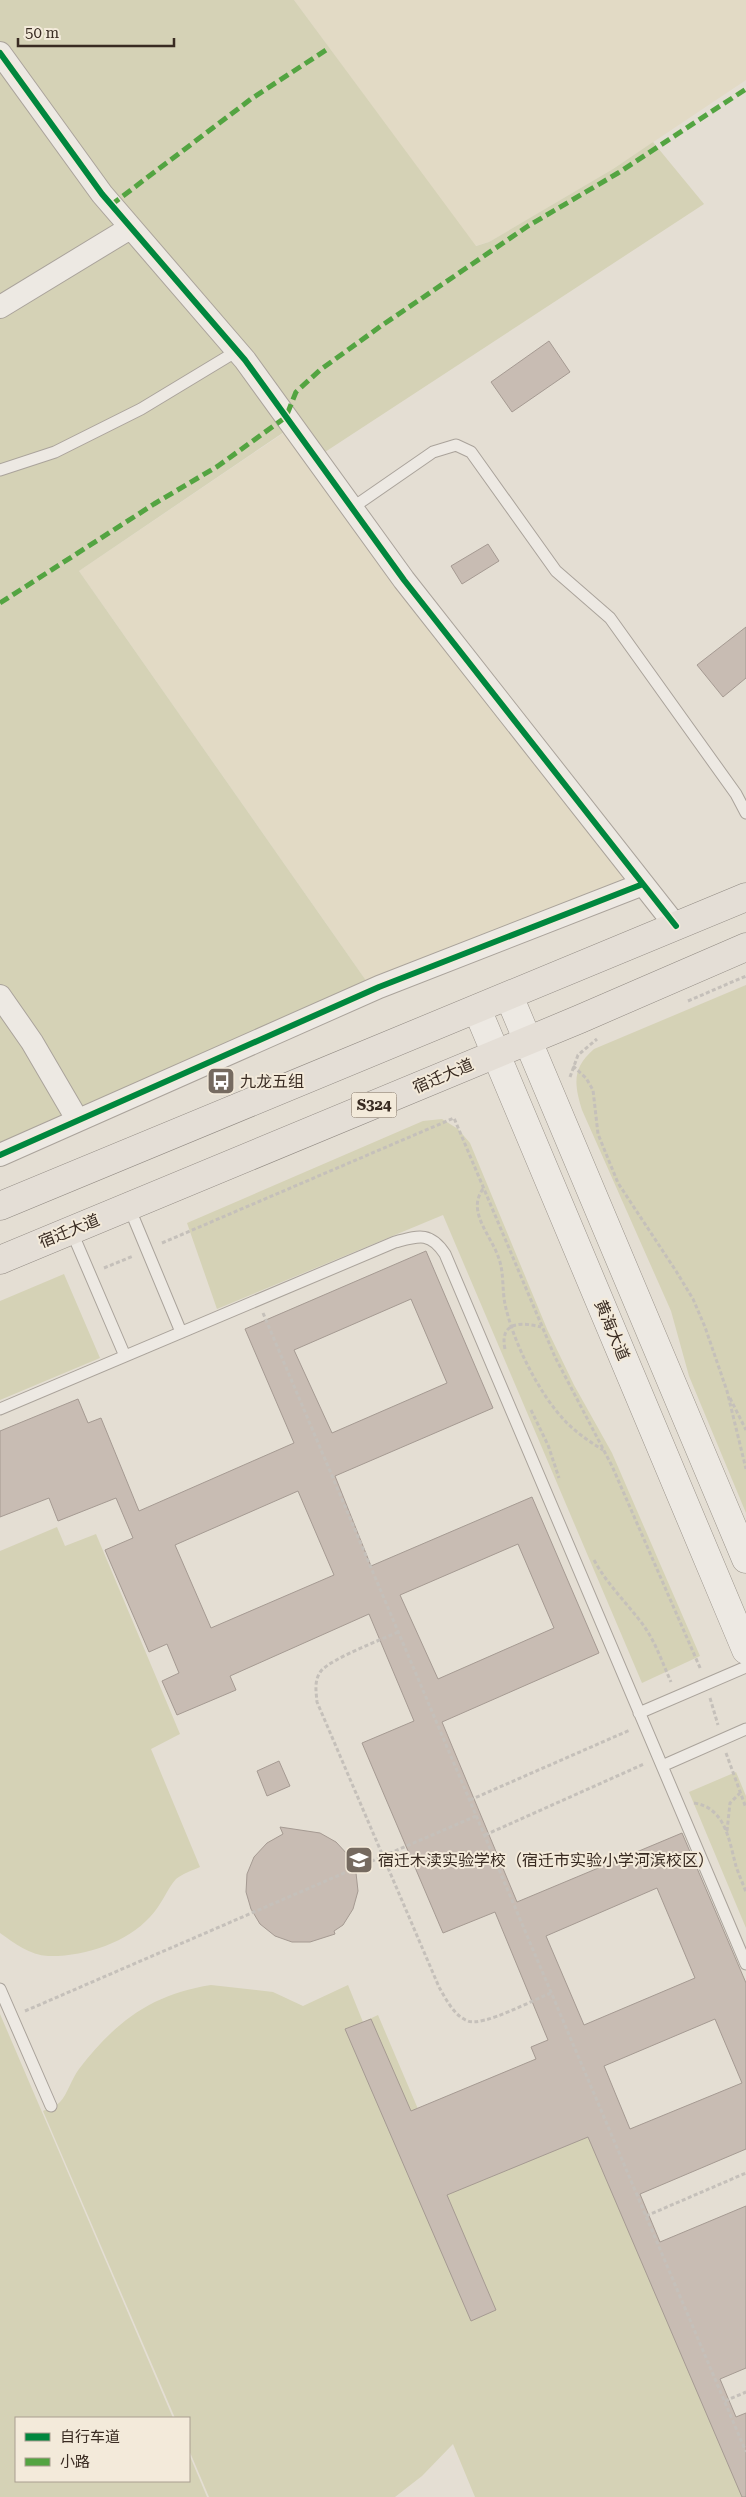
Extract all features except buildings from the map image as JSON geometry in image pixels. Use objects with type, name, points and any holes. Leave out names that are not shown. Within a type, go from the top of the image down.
[{"type":"main road","points":[[0,1206],[746,897]]},
{"type":"main road","name":"宿迁大道","points":[[0,1260],[528,1041],[746,947]]},
{"type":"main road","points":[[509,996],[746,1559]]},
{"type":"main road","name":"黄海大道","points":[[477,1009],[746,1650]]},
{"type":"street","points":[[0,53],[102,194],[237,351],[404,580],[676,926]]},
{"type":"street","points":[[0,307],[130,228]]},
{"type":"street","points":[[0,1155],[77,1119],[379,987],[643,884]]},
{"type":"street","points":[[0,996],[32,1042],[77,1119]]},
{"type":"lane","points":[[0,470],[55,452],[141,409],[237,351]]},
{"type":"lane","points":[[352,508],[433,452],[456,445],[471,452],[556,571],[610,618],[736,794],[746,813]]},
{"type":"lane","points":[[128,1207],[181,1332]]},
{"type":"lane","points":[[71,1230],[124,1356]]},
{"type":"lane","points":[[0,1409],[395,1242],[426,1236],[437,1242],[444,1254],[746,1964]]},
{"type":"lane","points":[[642,1718],[678,1697],[746,1667]]},
{"type":"lane","points":[[660,1762],[746,1729]]},
{"type":"lane","points":[[0,1988],[51,2106]]},
{"type":"path","points":[[685,1002],[746,976]]},
{"type":"path","points":[[570,1081],[570,1074],[578,1055],[598,1039]]},
{"type":"path","points":[[573,1066],[586,1078],[593,1090],[598,1134],[618,1183],[693,1299],[705,1327],[727,1391],[746,1469]]},
{"type":"path","points":[[483,1189],[477,1197],[477,1209],[496,1249],[502,1268],[505,1303],[511,1326],[521,1350],[550,1402],[566,1422],[604,1450]]},
{"type":"path","points":[[258,1300],[746,2452]]},
{"type":"path","points":[[508,1355],[504,1347],[505,1335],[511,1326],[519,1322],[542,1327]]},
{"type":"path","points":[[727,1391],[746,1430]]},
{"type":"path","points":[[529,1407],[548,1445],[562,1484]]},
{"type":"path","points":[[590,1552],[608,1584],[641,1622],[652,1639],[678,1697]]},
{"type":"path","points":[[398,1632],[333,1662],[321,1672],[315,1684],[318,1702],[383,1856],[439,1986],[459,2016],[470,2022],[485,2020],[551,1993]]},
{"type":"path","points":[[470,1800],[642,1718]]},
{"type":"path","points":[[485,1835],[660,1762]]},
{"type":"path","points":[[726,1831],[730,1803],[740,1793]]},
{"type":"path","points":[[676,1801],[703,1805],[713,1810],[726,1831],[746,1892]]},
{"type":"path","points":[[12,2016],[476,1816]]},
{"type":"path","points":[[646,2216],[746,2173]]},
{"type":"path","points":[[724,2401],[746,2392]]},
{"type":"shaded area","points":[[0,0],[294,0],[476,246],[489,242],[613,169],[653,142],[704,204],[325,452],[284,432],[79,571],[367,982],[0,1145]]},
{"type":"shaded area","points":[[294,0],[746,0],[746,80],[613,169],[489,242],[475,246]]},
{"type":"shaded area","points":[[285,432],[625,878],[367,982],[79,571]]},
{"type":"shaded area","points":[[746,985],[746,1513],[689,1376],[671,1311],[582,1110],[576,1084],[578,1070],[594,1049]]},
{"type":"shaded area","points":[[442,1119],[458,1129],[470,1143],[547,1329],[574,1385],[612,1453],[700,1656],[642,1683],[443,1215],[217,1309],[187,1223],[423,1121]]},
{"type":"shaded area","points":[[64,1274],[100,1358],[0,1400],[0,1301]]},
{"type":"shaded area","points":[[57,1527],[65,1546],[96,1534],[180,1734],[151,1749],[200,1867],[176,1879],[154,1913],[129,1934],[104,1947],[90,1951],[62,1956],[48,1956],[29,1951],[0,1933],[0,1551]]},
{"type":"shaded area","points":[[736,1772],[746,1796],[746,1928],[689,1792]]},
{"type":"shaded area","points":[[211,1985],[273,1992],[303,2006],[348,1985],[363,2022],[378,2015],[418,2109],[536,2059],[548,2040],[746,2497],[475,2497],[453,2444],[422,2476],[395,2497],[209,2497],[190,2452],[190,2417],[175,2417],[43,2111],[60,2102],[79,2069],[121,2024],[153,2003],[190,1989]]},
{"type":"shaded area","points":[[0,2014],[173,2417],[15,2417],[15,2482],[190,2482],[190,2456],[207,2497],[0,2497]]},
{"type":"marked path","points":[[111,205],[251,99],[326,50]]},
{"type":"marked path","points":[[0,603],[154,504],[218,466],[286,417],[296,392],[320,370],[381,326],[528,226],[618,173],[746,89]]},
{"type":"cycle path","points":[[0,53],[102,194],[245,360],[404,580],[676,926]]},
{"type":"cycle path","points":[[0,1155],[379,987],[643,884]]},
{"type":"place","name":"九龙五组","points":[[221,1081]]},
{"type":"place","name":"宿迁木渎实验学校（宿迁市实验小学河滨校区）","points":[[359,1860]]}]
